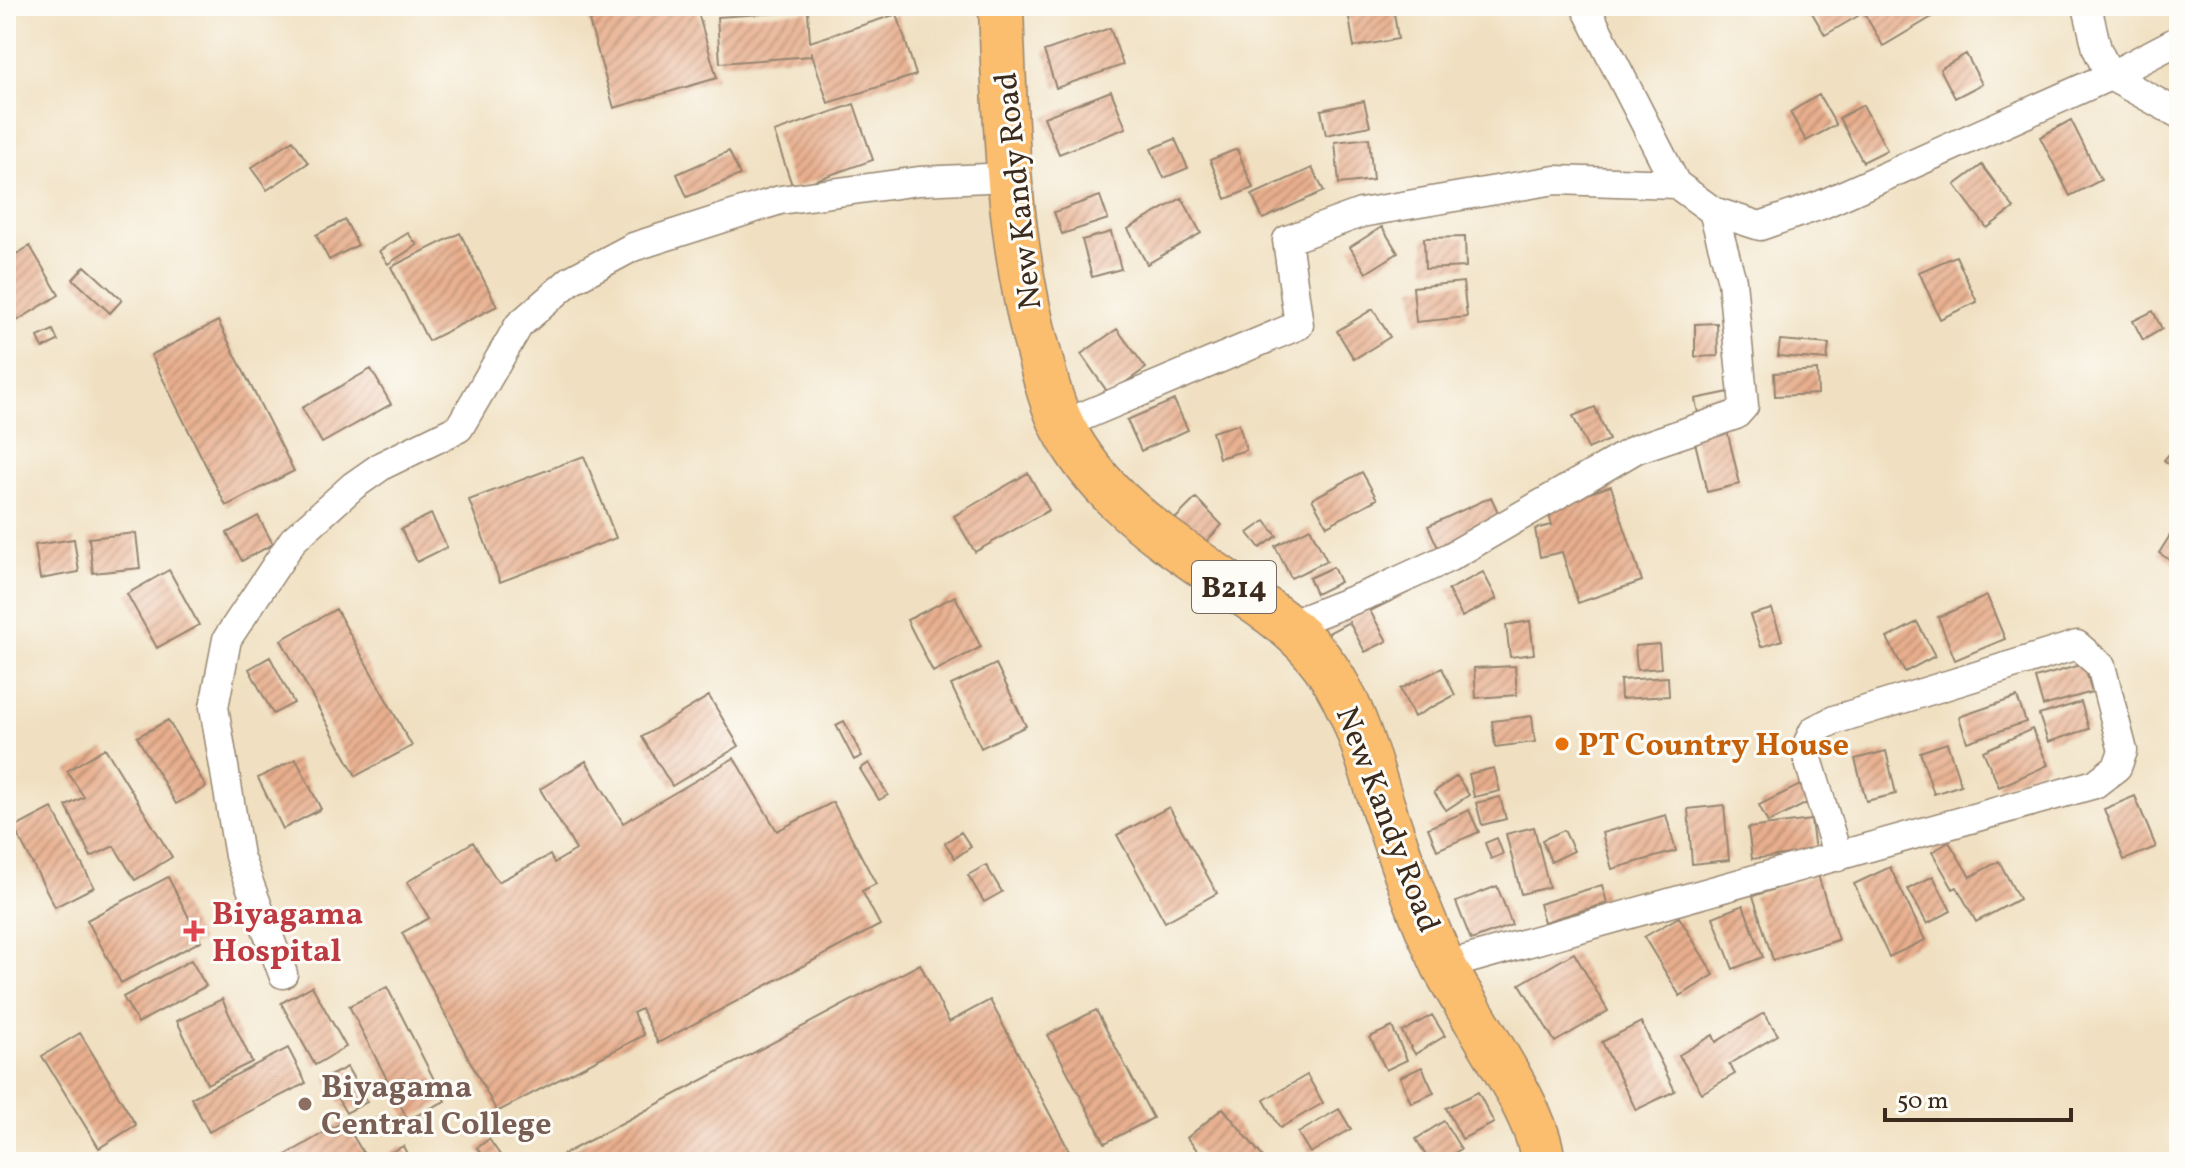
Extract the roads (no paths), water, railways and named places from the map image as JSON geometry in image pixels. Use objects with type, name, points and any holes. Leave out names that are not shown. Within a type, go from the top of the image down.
[{"type":"main road","name":"New Kandy Road","points":[[1001,6],[1017,252],[1029,318],[1062,425],[1082,461],[1127,510],[1152,531],[1289,625],[1337,685],[1354,716],[1405,871],[1444,966],[1519,1095],[1539,1138],[1542,1162]]},
{"type":"street","points":[[1585,6],[1676,184],[1713,211],[1760,226],[1821,205],[2110,76],[2179,40]]},
{"type":"street","points":[[2087,6],[2097,49],[2110,76],[2179,114]]},
{"type":"street","points":[[283,974],[239,856],[214,707],[227,639],[293,540],[353,486],[383,465],[459,428],[519,325],[571,280],[633,247],[780,200],[919,181],[1010,177]]},
{"type":"street","points":[[1062,425],[1299,325],[1287,240],[1361,213],[1555,180],[1676,184]]},
{"type":"street","points":[[1289,625],[1381,589],[1450,557],[1636,449],[1736,415],[1744,406],[1732,281],[1713,211]]},
{"type":"street","points":[[1444,966],[1838,857],[2095,784],[2117,767],[2123,751],[2101,666],[2077,645],[1834,720],[1814,730],[1805,749],[1838,857]]},
{"type":"place","name":"PT Country House","points":[[1562,744]]},
{"type":"place","name":"Biyagama Hospital","points":[[194,931]]},
{"type":"place","name":"Biyagama Central College","points":[[305,1104]]}]
